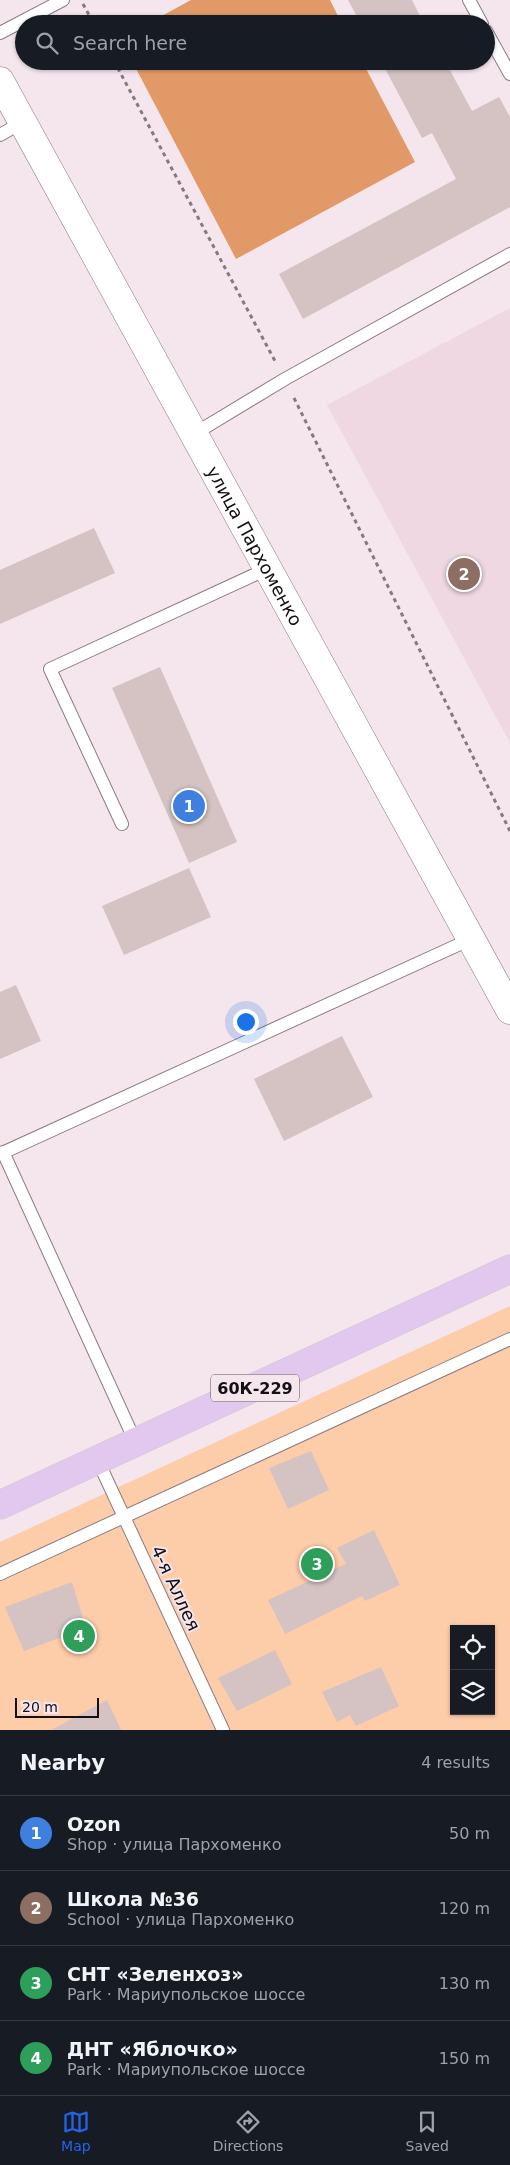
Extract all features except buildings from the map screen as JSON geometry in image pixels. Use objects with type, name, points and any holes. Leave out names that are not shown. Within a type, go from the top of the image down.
[{"type":"main road","name":"60К-229","points":[[0,1505],[510,1269]]},
{"type":"street","name":"улица Пархоменко","points":[[0,81],[11,129],[194,434],[510,1010]]},
{"type":"lane","points":[[35,15],[63,0]]},
{"type":"lane","points":[[469,0],[477,15]]},
{"type":"lane","points":[[0,34],[15,26]]},
{"type":"lane","points":[[495,47],[510,74]]},
{"type":"lane","points":[[194,434],[285,380],[510,254]]},
{"type":"lane","points":[[122,824],[50,670],[267,568]]},
{"type":"lane","points":[[136,1443],[1,1153],[470,939]]},
{"type":"lane","points":[[0,1574],[510,1339]]},
{"type":"lane","name":"4-я Аллея","points":[[98,1461],[223,1730]]},
{"type":"path","points":[[81,0],[89,15]]},
{"type":"path","points":[[119,70],[285,380],[510,831]]},
{"type":"shaded area","points":[[191,0],[330,0],[338,15],[164,15]]},
{"type":"shaded area","points":[[137,70],[367,70],[415,162],[236,259]]},
{"type":"shaded area","points":[[510,308],[510,743],[327,405]]},
{"type":"shaded area","points":[[510,1306],[510,1730],[0,1730],[0,1542]]},
{"type":"place","name":"Школа №36","points":[[464,574]]},
{"type":"place","name":"Ozon","points":[[189,806]]},
{"type":"place","name":"СНТ «Зеленхоз»","points":[[317,1564]]},
{"type":"place","name":"ДНТ «Яблочко»","points":[[79,1636]]}]
